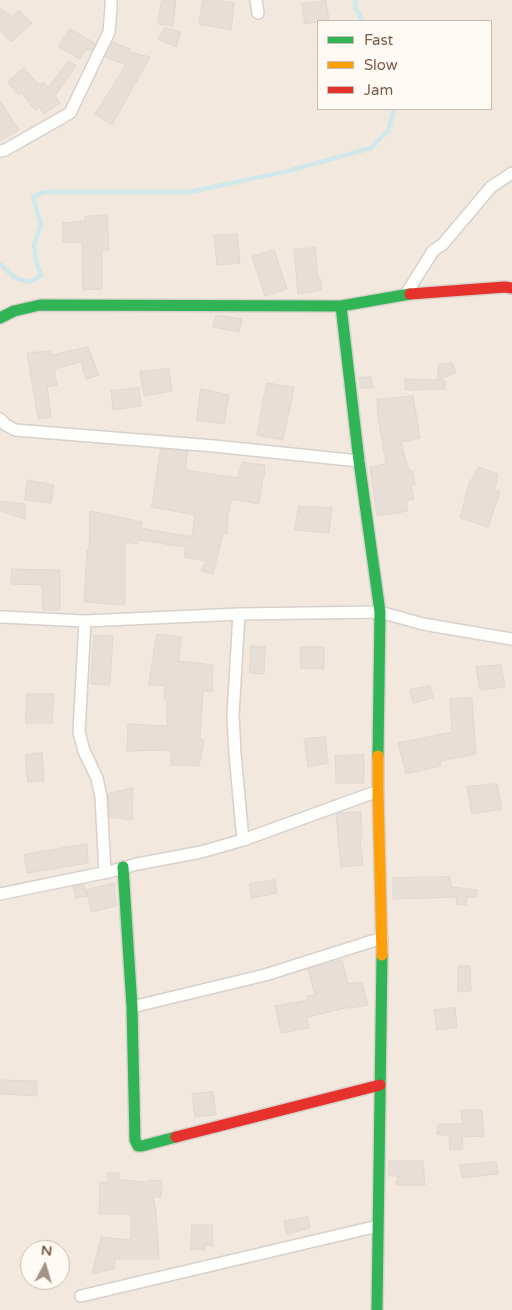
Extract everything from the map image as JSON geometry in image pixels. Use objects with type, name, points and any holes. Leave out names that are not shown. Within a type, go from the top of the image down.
[{"type":"street","points":[[0,151],[5,150],[70,113],[109,32],[111,0]]},
{"type":"street","points":[[256,0],[258,13]]},
{"type":"street","points":[[406,294],[434,251],[443,244],[491,187],[512,173]]},
{"type":"street","points":[[0,318],[4,314],[22,308],[40,305],[341,306],[406,294],[512,288]]},
{"type":"street","points":[[341,306],[359,461],[380,612],[378,791],[382,938],[377,1310]]},
{"type":"street","points":[[0,419],[15,430],[214,446],[359,461]]},
{"type":"street","points":[[2,617],[85,621],[239,614],[380,612],[423,624],[512,639]]},
{"type":"street","points":[[239,614],[233,715],[243,840]]},
{"type":"street","points":[[85,621],[79,732],[84,751],[97,778],[101,797],[105,873]]},
{"type":"street","points":[[0,894],[201,852],[243,840],[378,791]]},
{"type":"street","points":[[122,868],[132,1007],[135,1140],[138,1146],[380,1085]]},
{"type":"street","points":[[132,1007],[265,975],[382,938]]},
{"type":"street","points":[[81,1296],[378,1226]]},
{"type":"shaded area","points":[[0,0],[512,0],[512,1310],[0,1310]]},
{"type":"building","points":[[162,0],[176,0],[173,26],[158,24]]},
{"type":"building","points":[[203,0],[234,3],[231,30],[199,24]]},
{"type":"building","points":[[326,1],[329,20],[317,20],[317,22],[305,24],[302,4]]},
{"type":"building","points":[[0,8],[12,17],[19,10],[32,23],[11,42],[0,30]]},
{"type":"building","points":[[165,28],[181,32],[176,47],[158,39]]},
{"type":"building","points":[[70,29],[95,43],[91,51],[86,49],[80,59],[59,47]]},
{"type":"building","points":[[112,42],[131,49],[129,52],[150,57],[112,125],[95,114],[126,65],[105,57]]},
{"type":"building","points":[[69,61],[76,66],[55,96],[60,103],[44,114],[39,107],[35,110],[22,93],[19,95],[9,84],[9,80],[24,68],[39,85],[44,82],[48,87]]},
{"type":"building","points":[[0,101],[19,130],[0,141]]},
{"type":"building","points":[[107,215],[109,250],[102,250],[102,289],[83,290],[82,243],[63,242],[63,223],[85,221],[85,217]]},
{"type":"building","points":[[237,234],[240,263],[217,265],[214,236]]},
{"type":"building","points":[[315,248],[318,279],[320,278],[322,290],[298,294],[294,250]]},
{"type":"building","points":[[274,250],[287,289],[265,296],[252,257]]},
{"type":"building","points":[[216,316],[242,319],[239,332],[213,327]]},
{"type":"building","points":[[88,347],[99,375],[86,379],[81,362],[54,369],[57,385],[47,387],[51,417],[38,419],[27,353],[50,351],[51,355]]},
{"type":"building","points":[[452,363],[456,373],[437,380],[439,365]]},
{"type":"building","points":[[169,369],[172,391],[144,396],[140,372]]},
{"type":"building","points":[[371,377],[373,388],[361,388],[359,378]]},
{"type":"building","points":[[405,379],[445,380],[445,389],[406,390]]},
{"type":"building","points":[[267,383],[294,387],[283,440],[257,435]]},
{"type":"building","points":[[139,388],[141,406],[113,410],[111,391]]},
{"type":"building","points":[[201,389],[229,395],[224,424],[197,420]]},
{"type":"building","points":[[413,396],[420,438],[401,442],[409,471],[412,471],[415,485],[411,486],[414,499],[406,501],[408,511],[377,516],[370,467],[386,464],[377,400]]},
{"type":"building","points":[[161,449],[188,451],[185,470],[238,478],[242,462],[265,465],[259,504],[231,499],[227,534],[223,533],[213,574],[201,571],[206,561],[184,557],[186,547],[139,540],[138,544],[125,542],[125,605],[84,602],[87,550],[89,551],[90,511],[142,522],[141,528],[192,537],[195,515],[152,507]]},
{"type":"building","points":[[479,467],[498,474],[495,490],[500,492],[488,527],[460,518],[469,484]]},
{"type":"building","points":[[28,480],[54,485],[51,503],[25,500]]},
{"type":"building","points":[[0,501],[25,504],[25,519],[0,511]]},
{"type":"building","points":[[299,506],[332,508],[329,533],[295,530]]},
{"type":"building","points":[[12,569],[60,570],[60,610],[43,610],[42,585],[11,584]]},
{"type":"building","points":[[157,634],[182,637],[178,661],[213,665],[212,692],[203,691],[200,739],[204,740],[199,766],[171,765],[171,750],[127,751],[128,724],[167,726],[167,700],[164,700],[165,686],[149,685]]},
{"type":"building","points":[[94,635],[113,636],[110,685],[91,684]]},
{"type":"building","points":[[251,646],[265,647],[264,674],[250,673]]},
{"type":"building","points":[[301,647],[324,647],[324,669],[301,668]]},
{"type":"building","points":[[501,665],[505,687],[480,690],[476,667]]},
{"type":"building","points":[[430,686],[433,698],[413,703],[410,690]]},
{"type":"building","points":[[27,694],[54,694],[52,723],[26,723]]},
{"type":"building","points":[[472,698],[476,754],[440,761],[441,766],[406,774],[398,743],[452,732],[450,699]]},
{"type":"building","points":[[325,737],[328,763],[308,767],[304,739]]},
{"type":"building","points":[[42,753],[44,781],[28,782],[25,755]]},
{"type":"building","points":[[364,755],[364,783],[336,783],[335,756]]},
{"type":"building","points":[[497,784],[502,809],[472,814],[467,787]]},
{"type":"building","points":[[133,788],[132,820],[110,817],[108,794]]},
{"type":"building","points":[[361,812],[362,838],[360,838],[363,865],[341,867],[336,814]]},
{"type":"building","points":[[87,844],[88,863],[27,873],[24,855]]},
{"type":"building","points":[[450,877],[451,887],[477,890],[477,897],[467,897],[466,905],[456,904],[457,897],[393,899],[393,878]]},
{"type":"building","points":[[275,880],[277,893],[252,898],[249,884]]},
{"type":"building","points":[[114,883],[116,906],[91,912],[87,890]]},
{"type":"building","points":[[84,885],[88,896],[76,898],[73,887]]},
{"type":"building","points":[[342,960],[348,984],[362,982],[368,1005],[350,1007],[307,1017],[309,1028],[281,1033],[275,1006],[308,1000],[307,996],[315,995],[308,969]]},
{"type":"building","points":[[470,966],[471,991],[458,992],[458,967]]},
{"type":"building","points":[[455,1008],[457,1027],[437,1030],[434,1010]]},
{"type":"building","points":[[0,1080],[37,1081],[37,1096],[0,1094]]},
{"type":"building","points":[[213,1092],[216,1115],[195,1117],[192,1094]]},
{"type":"building","points":[[461,1110],[482,1110],[484,1136],[462,1137],[463,1149],[450,1150],[449,1136],[437,1134],[438,1124],[462,1124]]},
{"type":"building","points":[[389,1161],[423,1161],[425,1185],[396,1185],[398,1176],[389,1176]]},
{"type":"building","points":[[496,1162],[498,1174],[462,1178],[460,1165]]},
{"type":"building","points":[[108,1173],[119,1173],[120,1180],[162,1181],[161,1197],[153,1197],[156,1212],[159,1259],[115,1259],[114,1269],[92,1274],[101,1237],[131,1240],[131,1214],[99,1214],[100,1182],[108,1182]]},
{"type":"building","points":[[308,1217],[310,1228],[287,1234],[284,1221]]},
{"type":"building","points":[[192,1225],[212,1225],[213,1246],[205,1245],[205,1250],[191,1249]]},
{"type":"waterway","points":[[355,0],[356,9],[362,20]]},
{"type":"waterway","points":[[0,264],[15,278],[29,282],[41,276],[36,262],[34,245],[41,225],[33,197],[44,192],[190,192],[288,171],[371,148],[388,131],[394,110]]},
{"type":"traffic: fast","points":[[0,318],[14,311],[40,305],[341,306],[410,294]]},
{"type":"traffic: fast","points":[[341,306],[359,461],[380,612],[378,756]]},
{"type":"traffic: fast","points":[[123,867],[132,1007],[135,1140],[138,1146],[142,1146],[176,1137]]},
{"type":"traffic: fast","points":[[377,1310],[382,955]]},
{"type":"traffic: slow","points":[[378,756],[382,955]]},
{"type":"traffic: jam","points":[[410,294],[512,288]]},
{"type":"traffic: jam","points":[[176,1137],[380,1085]]}]
